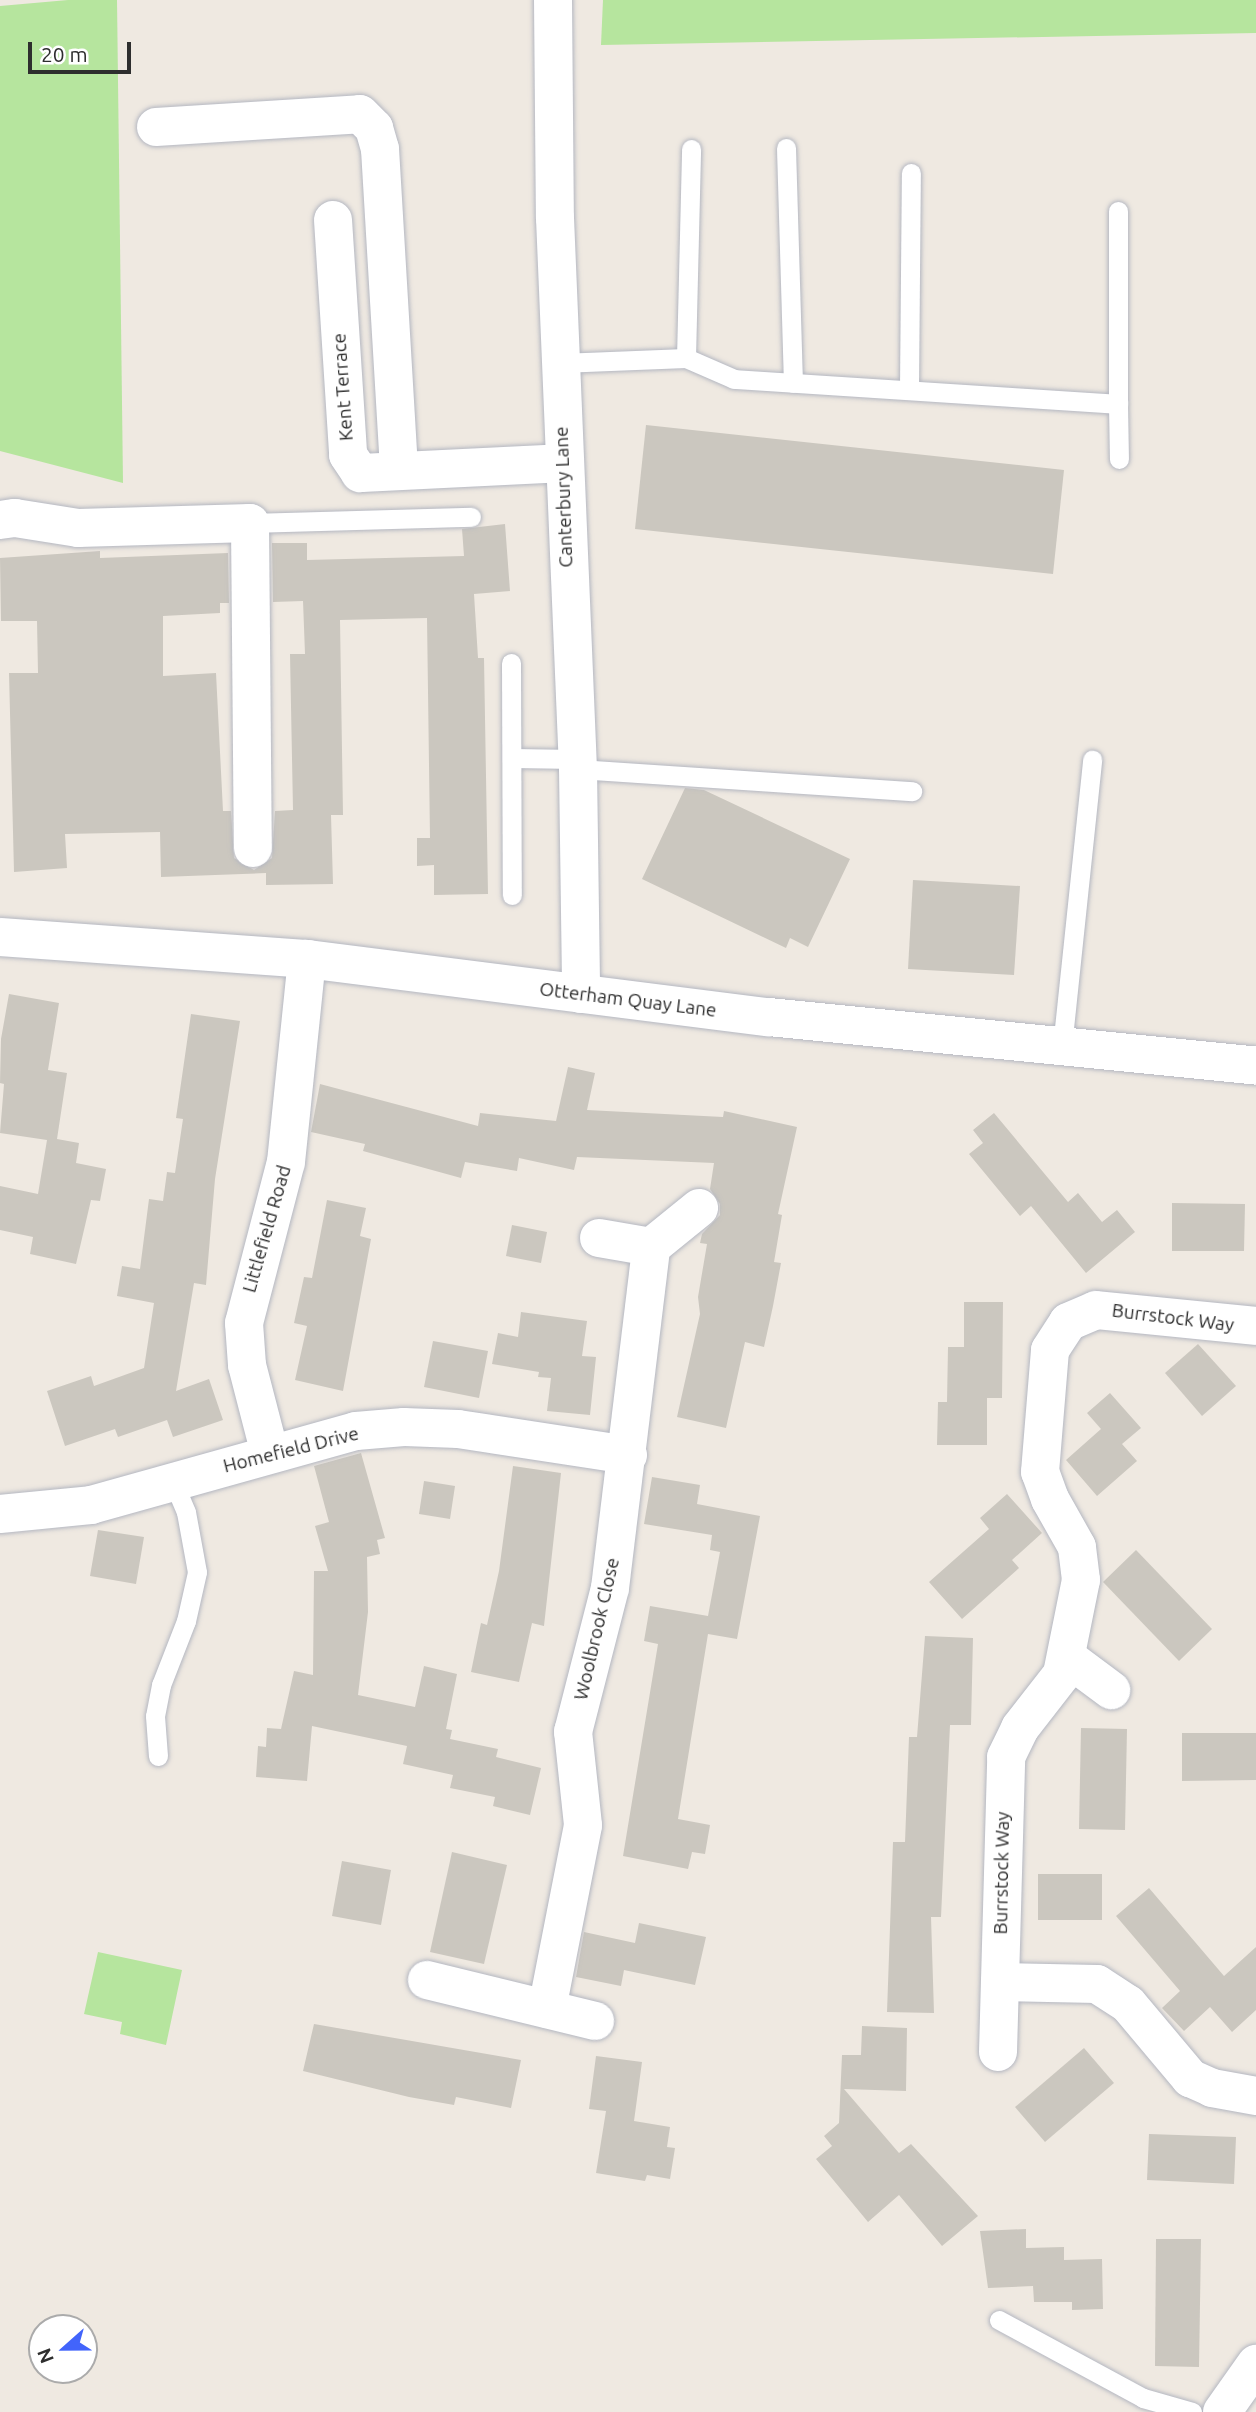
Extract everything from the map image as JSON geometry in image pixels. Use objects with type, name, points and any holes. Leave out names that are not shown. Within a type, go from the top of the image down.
[{"type":"street","name":"Canterbury Lane","points":[[553,0],[562,463],[578,764],[582,994]]},
{"type":"street","points":[[156,127],[360,114],[374,128],[380,149],[399,470]]},
{"type":"street","name":"Kent Terrace","points":[[332,220],[348,455],[360,473],[562,463]]},
{"type":"street","points":[[0,520],[87,528],[250,523],[253,848]]},
{"type":"street","name":"Otterham Quay Lane","points":[[0,937],[306,959],[582,994],[1256,1066]]},
{"type":"street","name":"Littlefield Road","points":[[270,1454],[247,1365],[244,1322],[286,1162],[306,959]]},
{"type":"street","points":[[599,1238],[651,1247],[699,1208]]},
{"type":"street","name":"Woolbrook Close","points":[[547,2009],[583,1825],[573,1732],[610,1588],[651,1247]]},
{"type":"street","name":"Burrstock Way","points":[[998,2052],[1006,1757],[1020,1728],[1055,1684],[1068,1658],[1081,1563],[1040,1472],[1046,1373],[1056,1334],[1082,1314],[1112,1309],[1167,1320],[1256,1326]]},
{"type":"street","name":"Homefield Drive","points":[[0,1514],[91,1505],[356,1431],[404,1426],[458,1429],[628,1455]]},
{"type":"street","points":[[1068,1658],[1111,1690]]},
{"type":"street","points":[[427,1980],[595,2021]]},
{"type":"street","points":[[1000,1982],[1097,1984],[1128,2004],[1190,2078],[1212,2088],[1256,2096]]},
{"type":"street","points":[[1222,2412],[1256,2364]]},
{"type":"lane","points":[[786,148],[793,383]]},
{"type":"lane","points":[[687,358],[691,149]]},
{"type":"lane","points":[[909,389],[911,173]]},
{"type":"lane","points":[[1118,211],[1119,459]]},
{"type":"lane","points":[[560,363],[687,358],[734,379],[1118,404]]},
{"type":"lane","points":[[250,523],[471,517]]},
{"type":"lane","points":[[511,663],[512,895]]},
{"type":"lane","points":[[512,758],[912,791]]},
{"type":"lane","points":[[1062,1047],[1092,760]]},
{"type":"lane","points":[[158,1756],[155,1716],[161,1685],[186,1621],[197,1572],[186,1512],[173,1482]]},
{"type":"lane","points":[[999,2320],[1143,2398],[1192,2412]]},
{"type":"green space","points":[[68,0],[117,0],[123,483],[0,451],[0,6]]},
{"type":"green space","points":[[603,0],[1256,0],[1256,33],[601,45]]},
{"type":"green space","points":[[98,1952],[182,1970],[166,2045],[120,2034],[122,2022],[84,2014]]},
{"type":"building","points":[[646,425],[1064,470],[1053,574],[635,529]]},
{"type":"building","points":[[505,524],[510,591],[474,594],[478,658],[484,658],[488,894],[434,895],[434,865],[417,866],[417,838],[430,838],[427,618],[340,620],[343,815],[331,815],[333,884],[266,885],[266,873],[161,877],[160,832],[65,834],[67,868],[14,872],[9,673],[38,673],[37,621],[1,621],[0,558],[100,551],[100,558],[228,553],[229,603],[220,603],[220,613],[163,616],[163,676],[216,673],[223,811],[231,811],[234,858],[254,870],[272,858],[275,811],[293,810],[290,654],[305,654],[303,601],[273,602],[272,543],[307,543],[307,560],[464,556],[462,529]]},
{"type":"building","points":[[685,788],[704,790],[850,859],[808,947],[790,938],[786,948],[642,879]]},
{"type":"building","points":[[913,880],[1020,886],[1014,975],[908,969]]},
{"type":"building","points":[[9,994],[59,1003],[48,1070],[67,1073],[57,1139],[79,1143],[76,1163],[106,1169],[100,1201],[91,1200],[76,1264],[30,1254],[33,1237],[0,1230],[0,1186],[38,1194],[47,1140],[0,1133],[4,1084],[0,1083],[1,1039]]},
{"type":"building","points":[[191,1014],[240,1021],[215,1179],[206,1285],[194,1283],[176,1391],[209,1379],[223,1420],[173,1437],[167,1420],[118,1437],[115,1429],[65,1446],[47,1391],[91,1376],[94,1386],[144,1368],[154,1303],[117,1296],[122,1266],[140,1269],[149,1199],[163,1201],[167,1172],[175,1173],[183,1119],[176,1118]]},
{"type":"building","points":[[568,1067],[595,1073],[587,1110],[723,1117],[724,1111],[797,1127],[778,1214],[782,1215],[774,1262],[781,1263],[764,1347],[745,1342],[726,1428],[677,1417],[700,1314],[698,1297],[707,1244],[700,1243],[702,1234],[720,1215],[720,1204],[710,1189],[714,1163],[577,1157],[574,1170],[519,1158],[517,1171],[465,1162],[461,1178],[363,1151],[365,1144],[311,1132],[320,1084],[478,1126],[480,1113],[556,1121]]},
{"type":"building","points":[[994,1113],[1068,1202],[1078,1193],[1102,1222],[1117,1210],[1135,1232],[1086,1273],[1031,1206],[1020,1216],[969,1154],[983,1143],[973,1130]]},
{"type":"building","points":[[327,1200],[366,1208],[360,1236],[371,1239],[343,1391],[295,1380],[307,1326],[294,1323],[304,1277],[312,1278]]},
{"type":"building","points":[[1172,1203],[1245,1204],[1244,1251],[1172,1251]]},
{"type":"building","points":[[512,1225],[547,1232],[541,1263],[506,1256]]},
{"type":"building","points":[[964,1302],[1003,1302],[1002,1398],[987,1398],[987,1445],[937,1445],[938,1402],[947,1402],[948,1347],[964,1347]]},
{"type":"building","points":[[521,1312],[587,1321],[582,1356],[596,1357],[590,1415],[547,1411],[551,1378],[538,1377],[539,1372],[492,1364],[498,1333],[518,1337]]},
{"type":"building","points":[[433,1341],[488,1351],[479,1398],[424,1387]]},
{"type":"building","points":[[1198,1344],[1236,1386],[1202,1416],[1165,1373]]},
{"type":"building","points":[[1110,1393],[1141,1428],[1122,1444],[1137,1461],[1097,1496],[1066,1460],[1101,1429],[1087,1413]]},
{"type":"building","points":[[361,1453],[385,1538],[377,1540],[380,1554],[367,1557],[368,1612],[358,1695],[415,1707],[424,1666],[457,1674],[446,1729],[452,1730],[450,1739],[498,1749],[496,1757],[541,1768],[530,1815],[493,1806],[495,1797],[450,1788],[453,1775],[403,1764],[407,1746],[312,1726],[307,1781],[256,1777],[258,1746],[266,1747],[267,1728],[281,1729],[294,1671],[313,1675],[314,1571],[328,1571],[315,1526],[329,1522],[314,1466]]},
{"type":"building","points":[[513,1466],[561,1473],[544,1626],[532,1623],[519,1682],[471,1672],[481,1623],[487,1625],[499,1571]]},
{"type":"building","points":[[652,1477],[700,1485],[697,1504],[760,1516],[737,1639],[708,1634],[678,1819],[710,1825],[705,1854],[692,1852],[688,1869],[623,1856],[658,1644],[644,1641],[650,1606],[708,1616],[720,1552],[710,1550],[712,1535],[644,1524]]},
{"type":"building","points":[[424,1481],[455,1486],[450,1519],[419,1514]]},
{"type":"building","points":[[1007,1494],[1042,1533],[1012,1560],[1019,1568],[962,1619],[929,1582],[989,1529],[980,1518]]},
{"type":"building","points":[[98,1530],[144,1537],[136,1584],[90,1576]]},
{"type":"building","points":[[1136,1550],[1212,1629],[1179,1661],[1103,1582]]},
{"type":"building","points":[[925,1636],[973,1638],[971,1725],[950,1725],[941,1917],[931,1917],[934,2013],[887,2012],[893,1842],[905,1842],[909,1737],[917,1737]]},
{"type":"building","points":[[1081,1728],[1127,1729],[1125,1830],[1079,1829]]},
{"type":"building","points":[[1182,1733],[1256,1733],[1256,1780],[1182,1781]]},
{"type":"building","points":[[452,1852],[507,1865],[484,1964],[430,1952]]},
{"type":"building","points":[[342,1861],[391,1870],[381,1925],[332,1916]]},
{"type":"building","points":[[1038,1874],[1102,1874],[1102,1920],[1038,1920]]},
{"type":"building","points":[[1149,1888],[1224,1976],[1256,1947],[1256,2010],[1232,2032],[1210,2007],[1184,2031],[1162,2008],[1180,1991],[1116,1916]]},
{"type":"building","points":[[639,1923],[706,1937],[695,1985],[624,1970],[621,1986],[576,1977],[584,1932],[635,1943]]},
{"type":"building","points":[[314,2024],[521,2060],[511,2108],[456,2097],[454,2105],[409,2097],[303,2071]]},
{"type":"building","points":[[862,2026],[907,2028],[906,2091],[844,2089],[899,2153],[911,2144],[978,2216],[942,2246],[899,2195],[868,2222],[816,2159],[832,2146],[824,2136],[839,2123],[842,2055],[861,2055]]},
{"type":"building","points":[[1084,2048],[1114,2083],[1045,2142],[1015,2107]]},
{"type":"building","points":[[596,2056],[642,2062],[634,2121],[670,2127],[667,2147],[675,2148],[670,2179],[647,2175],[645,2181],[596,2173],[606,2111],[589,2109]]},
{"type":"building","points":[[1149,2134],[1236,2137],[1234,2184],[1147,2180]]},
{"type":"building","points":[[1026,2229],[1026,2248],[1064,2247],[1064,2260],[1102,2259],[1103,2309],[1072,2310],[1072,2302],[1034,2302],[1033,2286],[988,2288],[980,2231]]},
{"type":"building","points":[[1156,2239],[1201,2239],[1199,2367],[1155,2366]]}]
